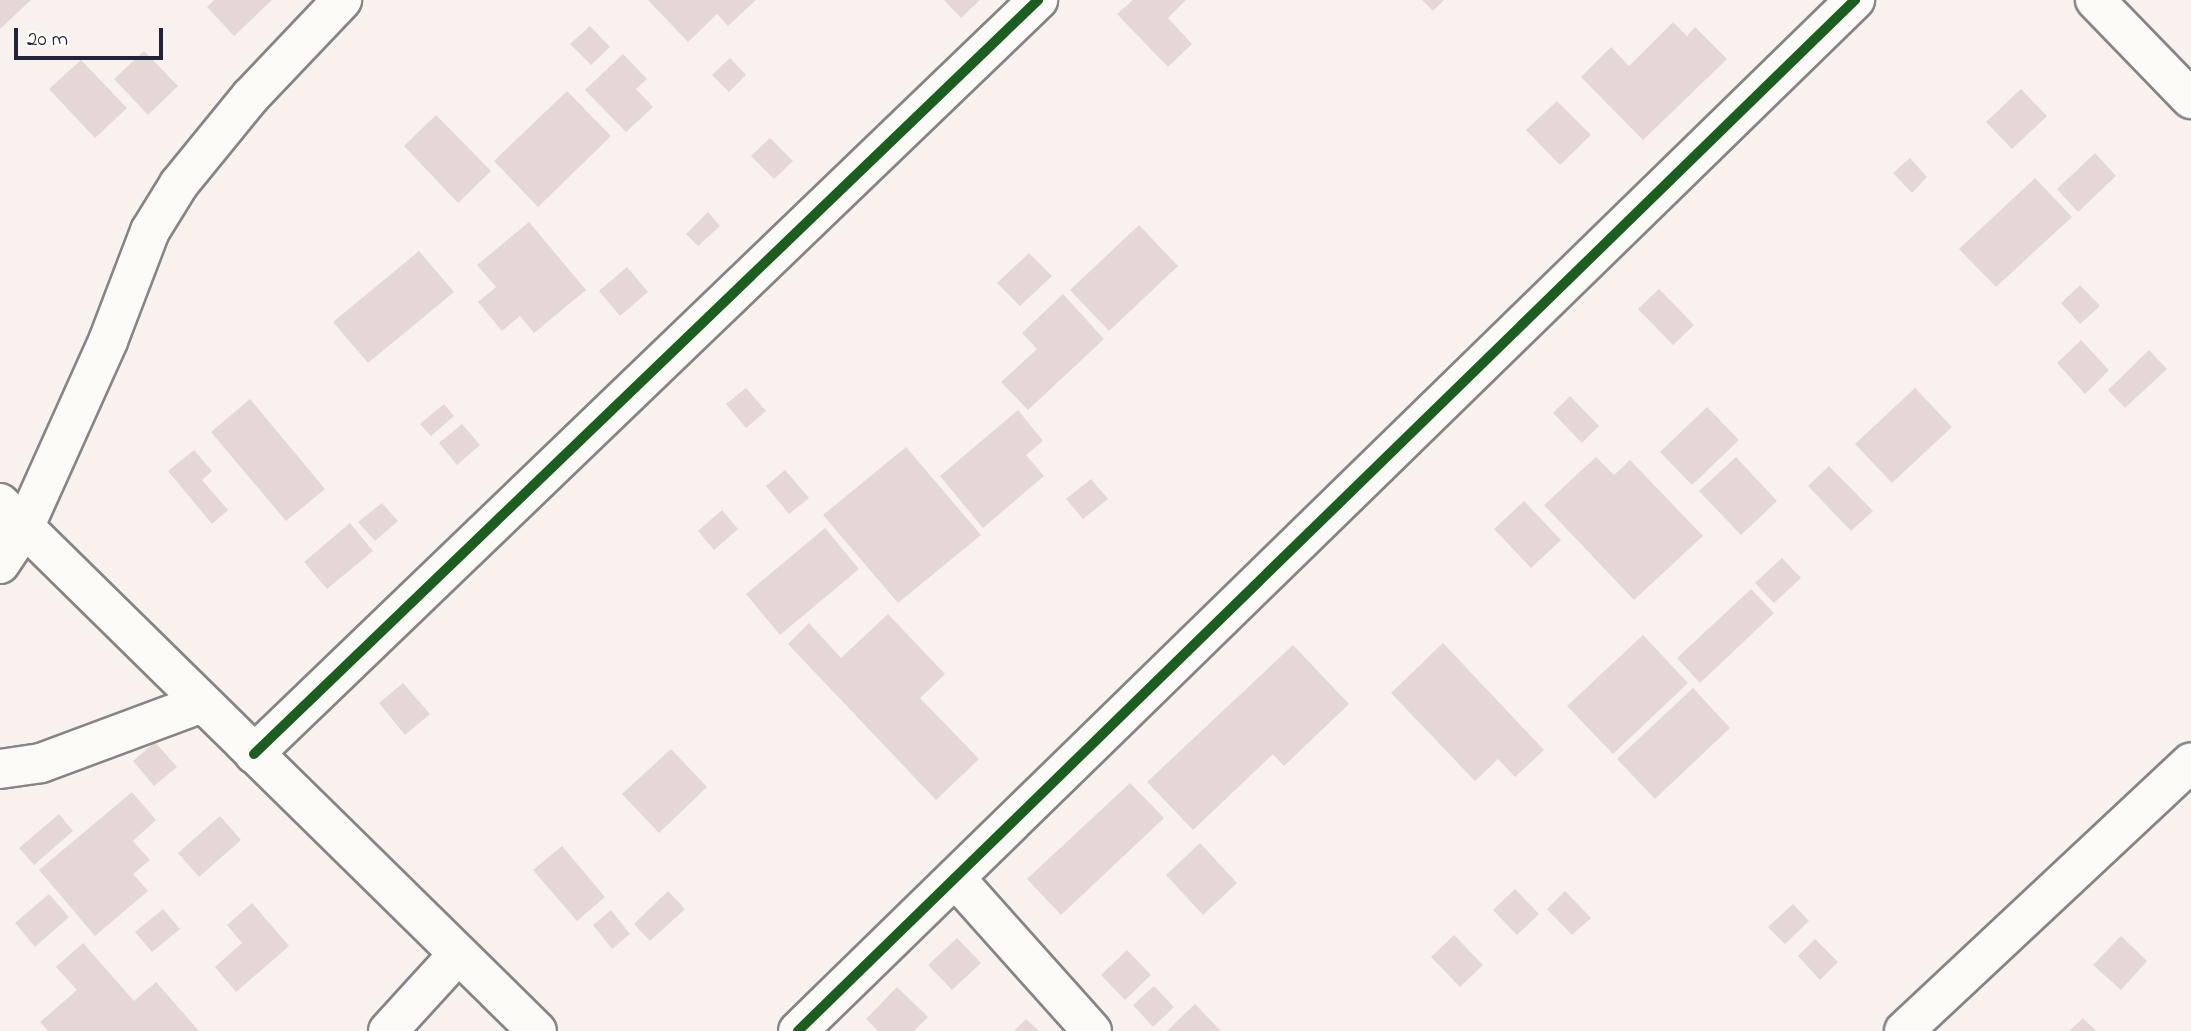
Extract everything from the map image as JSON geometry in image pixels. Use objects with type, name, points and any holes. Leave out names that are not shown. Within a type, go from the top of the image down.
[{"type":"street","points":[[0,564],[12,516],[108,341],[150,230],[179,184],[242,107],[342,0]]},
{"type":"street","points":[[254,754],[1038,0]]},
{"type":"street","points":[[798,1031],[1855,0]]},
{"type":"street","points":[[2095,0],[2191,99]]},
{"type":"street","points":[[12,516],[537,1031]]},
{"type":"street","points":[[0,769],[41,763],[202,703]]},
{"type":"street","points":[[1904,1031],[2191,762]]},
{"type":"street","points":[[956,879],[1092,1031]]},
{"type":"street","points":[[388,1031],[450,963]]},
{"type":"building","points":[[0,0],[31,0],[0,29]]},
{"type":"building","points":[[214,0],[272,0],[234,36],[207,7]]},
{"type":"building","points":[[648,0],[756,0],[728,26],[717,14],[688,42]]},
{"type":"building","points":[[944,0],[980,0],[961,18]]},
{"type":"building","points":[[1133,0],[1186,0],[1168,18],[1192,44],[1168,67],[1117,14]]},
{"type":"building","points":[[1422,0],[1444,0],[1433,11]]},
{"type":"building","points":[[1673,22],[1687,36],[1695,27],[1727,59],[1643,140],[1581,77],[1611,47],[1629,66]]},
{"type":"building","points":[[590,26],[610,47],[591,65],[570,44]]},
{"type":"building","points":[[144,51],[178,86],[148,115],[114,79]]},
{"type":"building","points":[[623,54],[647,79],[636,89],[653,107],[626,132],[585,90]]},
{"type":"building","points":[[730,58],[746,75],[729,92],[712,75]]},
{"type":"building","points":[[81,60],[127,108],[95,138],[49,89]]},
{"type":"building","points":[[2021,89],[2047,116],[2012,149],[1986,122]]},
{"type":"building","points":[[567,91],[611,136],[538,207],[494,161]]},
{"type":"building","points":[[1557,101],[1591,135],[1560,165],[1526,130]]},
{"type":"building","points":[[436,115],[491,171],[458,203],[404,146]]},
{"type":"building","points":[[770,138],[793,161],[774,179],[751,156]]},
{"type":"building","points":[[2095,153],[2116,176],[2078,212],[2057,189]]},
{"type":"building","points":[[1910,158],[1927,177],[1912,193],[1893,173]]},
{"type":"building","points":[[2035,178],[2072,217],[1996,287],[1959,249]]},
{"type":"building","points":[[708,212],[720,226],[698,246],[686,234]]},
{"type":"building","points":[[529,222],[586,290],[534,333],[520,316],[502,331],[478,302],[496,287],[477,265]]},
{"type":"building","points":[[1139,225],[1178,266],[1109,331],[1070,290]]},
{"type":"building","points":[[419,251],[454,292],[368,363],[333,322]]},
{"type":"building","points":[[1029,253],[1052,276],[1020,306],[997,283]]},
{"type":"building","points":[[627,267],[648,292],[620,316],[599,291]]},
{"type":"building","points":[[2080,285],[2100,306],[2080,324],[2061,303]]},
{"type":"building","points":[[1659,289],[1694,325],[1673,345],[1638,309]]},
{"type":"building","points":[[1063,294],[1104,339],[1028,410],[1001,382],[1037,349],[1022,333]]},
{"type":"building","points":[[2081,340],[2109,370],[2085,394],[2057,363]]},
{"type":"building","points":[[2149,350],[2167,369],[2125,408],[2108,390]]},
{"type":"building","points":[[746,388],[766,411],[746,428],[726,404]]},
{"type":"building","points":[[1915,388],[1952,427],[1892,483],[1855,444]]},
{"type":"building","points":[[1570,396],[1599,426],[1582,443],[1553,413]]},
{"type":"building","points":[[250,399],[325,489],[286,521],[211,432]]},
{"type":"building","points":[[444,404],[454,416],[431,436],[420,424]]},
{"type":"building","points":[[1707,407],[1739,440],[1692,485],[1660,452]]},
{"type":"building","points":[[1018,410],[1043,441],[1026,455],[1044,476],[983,528],[940,476]]},
{"type":"building","points":[[462,424],[480,445],[457,465],[439,443]]},
{"type":"building","points":[[906,447],[981,535],[898,603],[823,515]]},
{"type":"building","points":[[194,450],[212,471],[202,480],[228,510],[212,524],[168,471]]},
{"type":"building","points":[[1596,457],[1614,475],[1630,460],[1703,536],[1634,600],[1544,505]]},
{"type":"building","points":[[1736,457],[1777,501],[1741,535],[1699,491]]},
{"type":"building","points":[[1829,466],[1873,511],[1851,531],[1808,486]]},
{"type":"building","points":[[785,470],[809,498],[789,514],[766,486]]},
{"type":"building","points":[[1091,479],[1108,499],[1083,519],[1066,499]]},
{"type":"building","points":[[1524,501],[1561,540],[1531,568],[1494,529]]},
{"type":"building","points":[[382,503],[398,521],[375,541],[358,522]]},
{"type":"building","points":[[722,510],[738,529],[714,550],[698,531]]},
{"type":"building","points":[[350,523],[373,551],[327,589],[304,562]]},
{"type":"building","points":[[825,528],[859,569],[780,635],[746,594]]},
{"type":"building","points":[[1782,558],[1801,578],[1774,603],[1755,583]]},
{"type":"building","points":[[1751,589],[1774,613],[1700,683],[1677,658]]},
{"type":"building","points":[[888,614],[945,674],[920,698],[979,759],[936,800],[788,644],[809,623],[841,658]]},
{"type":"building","points":[[1643,635],[1688,683],[1613,754],[1567,706]]},
{"type":"building","points":[[1443,643],[1544,750],[1515,777],[1498,759],[1475,781],[1391,693]]},
{"type":"building","points":[[1293,645],[1349,704],[1284,766],[1273,754],[1193,830],[1147,782]]},
{"type":"building","points":[[403,683],[430,714],[405,735],[379,703]]},
{"type":"building","points":[[1693,688],[1730,728],[1655,799],[1617,759]]},
{"type":"building","points":[[155,742],[177,767],[154,786],[133,761]]},
{"type":"building","points":[[671,749],[707,787],[659,833],[622,794]]},
{"type":"building","points":[[1130,783],[1164,818],[1061,915],[1027,879]]},
{"type":"building","points":[[132,792],[156,820],[133,841],[150,860],[133,874],[148,891],[95,936],[39,870]]},
{"type":"building","points":[[59,814],[73,831],[34,865],[19,848]]},
{"type":"building","points":[[220,816],[241,840],[199,877],[178,853]]},
{"type":"building","points":[[1200,843],[1237,883],[1203,915],[1166,875]]},
{"type":"building","points":[[562,846],[605,897],[577,921],[533,870]]},
{"type":"building","points":[[1515,889],[1539,914],[1517,935],[1493,910]]},
{"type":"building","points":[[668,891],[685,909],[650,941],[634,924]]},
{"type":"building","points":[[1565,891],[1591,918],[1572,935],[1547,909]]},
{"type":"building","points":[[49,894],[69,917],[35,947],[15,923]]},
{"type":"building","points":[[252,903],[289,946],[236,992],[215,967],[242,943],[227,925]]},
{"type":"building","points":[[1793,904],[1809,921],[1785,944],[1768,927]]},
{"type":"building","points":[[163,909],[180,929],[152,952],[135,932]]},
{"type":"building","points":[[611,910],[630,934],[612,949],[593,925]]},
{"type":"building","points":[[1454,935],[1483,965],[1460,987],[1431,957]]},
{"type":"building","points":[[2121,936],[2147,961],[2121,990],[2093,965]]},
{"type":"building","points":[[957,938],[981,963],[952,990],[928,965]]},
{"type":"building","points":[[1815,939],[1838,962],[1820,980],[1798,956]]},
{"type":"building","points":[[83,943],[134,1001],[156,982],[199,1031],[48,1031],[40,1022],[77,990],[56,967]]},
{"type":"building","points":[[1127,950],[1151,975],[1125,1000],[1101,975]]},
{"type":"building","points":[[1154,986],[1174,1007],[1153,1027],[1133,1005]]},
{"type":"building","points":[[897,987],[928,1017],[914,1031],[878,1031],[866,1019]]},
{"type":"building","points":[[1195,1004],[1221,1031],[1167,1031]]},
{"type":"building","points":[[2083,1018],[2096,1031],[2069,1031]]},
{"type":"building","points":[[1026,1019],[1039,1031],[1014,1031]]},
{"type":"cycle path","points":[[254,754],[1038,0]]},
{"type":"cycle path","points":[[798,1031],[1855,0]]}]
